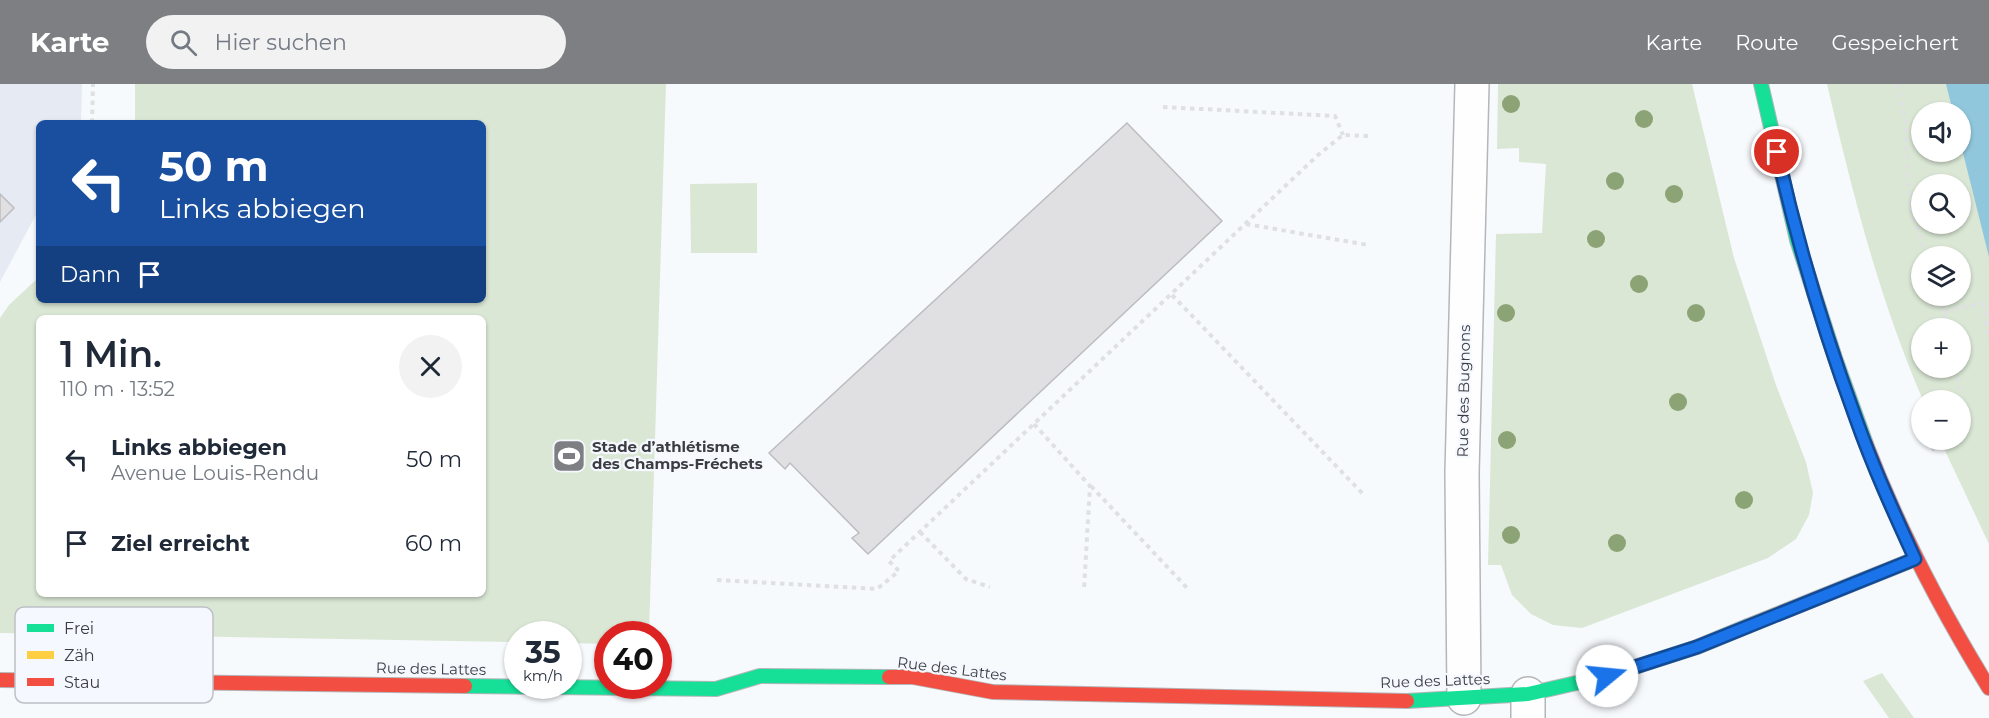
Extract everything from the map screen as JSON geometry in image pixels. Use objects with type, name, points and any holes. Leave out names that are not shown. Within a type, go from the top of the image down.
[{"type":"street","name":"Rue des Bugnons","points":[[1464,698],[1462,473],[1472,84]]},
{"type":"street","points":[[1761,84],[1792,219],[1832,352],[1877,474],[1915,559],[1989,688]]},
{"type":"street","name":"Rue des Lattes","points":[[213,683],[716,689],[760,676],[913,677],[993,692],[1400,701],[1464,698],[1528,706],[1607,676],[1692,650],[1915,559]]},
{"type":"street","name":"Rue des Lattes","points":[[0,680],[15,680]]},
{"type":"path","points":[[92,120],[93,84]]},
{"type":"path","points":[[1897,84],[1905,118],[1911,210],[1924,246]]},
{"type":"path","points":[[1162,107],[1335,116],[1343,135]]},
{"type":"path","points":[[717,580],[877,590],[899,571],[889,561],[1318,155],[1343,135],[1370,136]]},
{"type":"path","points":[[1246,224],[1368,245]]},
{"type":"path","points":[[1172,295],[1364,495]]},
{"type":"path","points":[[1946,311],[1989,302]]},
{"type":"path","points":[[1983,303],[1989,340]]},
{"type":"path","points":[[1944,306],[1947,318]]},
{"type":"path","points":[[1034,424],[1189,590]]},
{"type":"path","points":[[1084,588],[1090,486]]},
{"type":"path","points":[[920,532],[966,579],[990,587]]},
{"type":"shaded area","points":[[0,84],[82,84],[81,120],[36,120],[36,215],[0,282]]},
{"type":"green space","name":"Stade d’athlétisme des Champs-Fréchets","points":[[135,84],[666,84],[649,621],[594,621],[594,644],[582,643],[582,621],[504,621],[504,642],[213,637],[213,607],[15,607],[15,633],[0,633],[0,318],[9,305],[36,280],[36,303],[486,303],[486,120],[135,120]]},
{"type":"green space","points":[[1498,84],[1692,84],[1734,258],[1776,385],[1806,462],[1813,493],[1809,515],[1796,539],[1768,558],[1582,628],[1553,625],[1531,614],[1512,595],[1501,565],[1488,565],[1496,234],[1542,233],[1546,164],[1519,162],[1519,148],[1497,149]]},
{"type":"green space","points":[[1827,84],[1989,84],[1989,544],[1945,450],[1971,450],[1971,390],[1919,390],[1914,378],[1971,378],[1971,318],[1911,318],[1911,372],[1880,284]]},
{"type":"green space","points":[[757,183],[757,253],[691,253],[690,184]]},
{"type":"green space","points":[[1882,673],[1914,718],[1889,718],[1863,681]]},
{"type":"water","points":[[1946,84],[1989,84],[1989,257],[1971,185],[1971,174],[1968,174],[1965,162],[1971,162],[1971,102],[1950,102]]},
{"type":"building","points":[[1127,123],[1222,221],[868,554],[852,538],[859,533],[790,463],[785,469],[769,453]]},
{"type":"building","points":[[0,194],[14,208],[0,222]]},
{"type":"traffic: fast","points":[[1761,84],[1797,240],[1835,358],[1866,444]]},
{"type":"traffic: fast","points":[[1407,701],[1528,694],[1607,676],[1697,647],[1748,626]]},
{"type":"traffic: fast","points":[[465,686],[716,689],[760,676],[889,677]]},
{"type":"traffic: slow","points":[[1748,626],[1915,559]]},
{"type":"traffic: jam","points":[[1866,444],[1892,507],[1922,569],[1989,688]]},
{"type":"traffic: jam","points":[[889,677],[913,677],[993,692],[1407,701]]},
{"type":"traffic: jam","points":[[0,680],[15,680]]},
{"type":"traffic: jam","points":[[213,683],[465,686]]},
{"type":"place","name":"Stade d’athlétisme des Champs-Fréchets","points":[[569,456]]},
{"type":"route","points":[[1607,676],[1697,647],[1915,559],[1877,474],[1832,352],[1792,219],[1777,152]]}]
